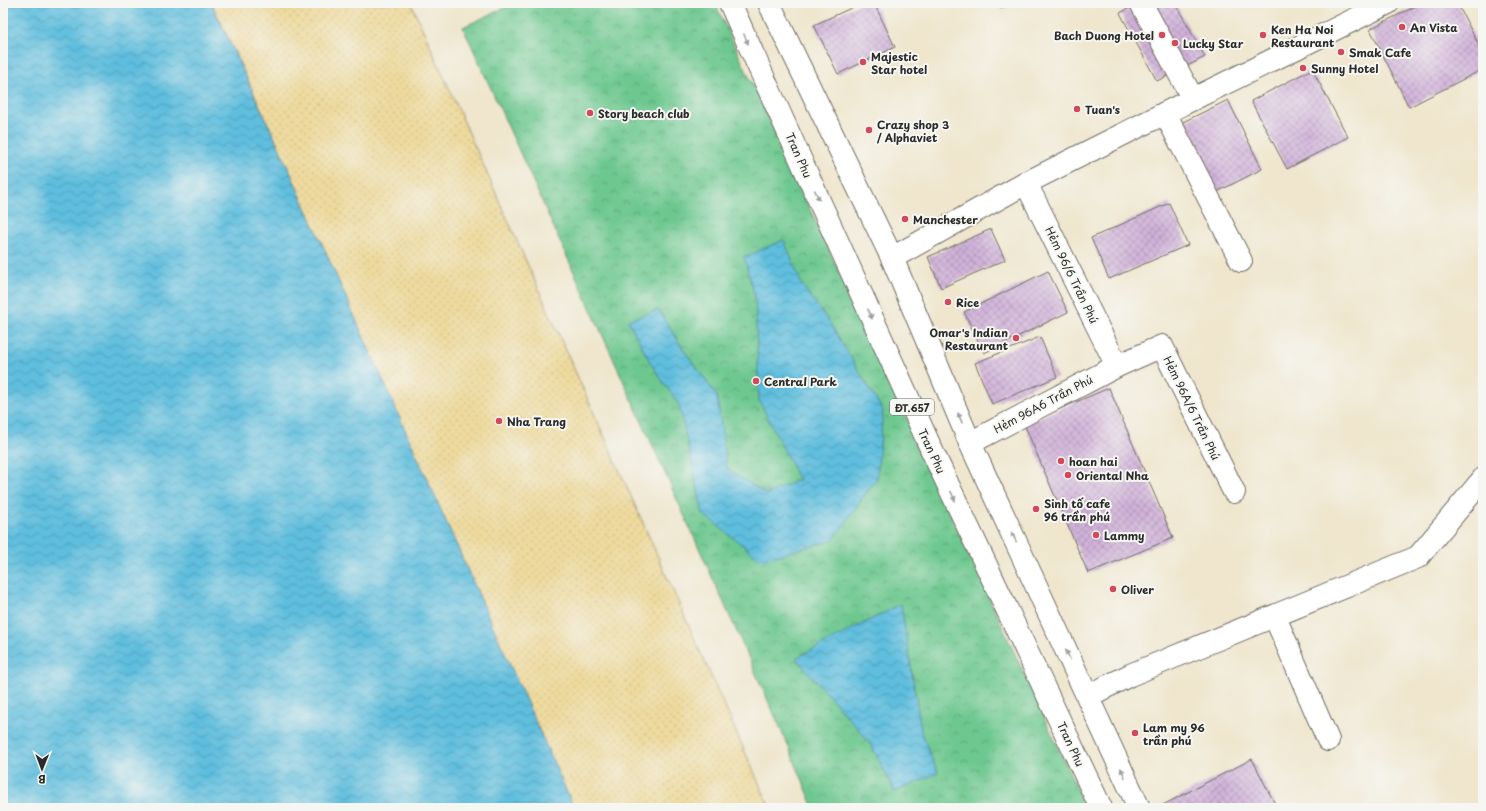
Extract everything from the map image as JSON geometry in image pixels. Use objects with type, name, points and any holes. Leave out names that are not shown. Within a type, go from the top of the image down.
[{"type":"main road","name":"Tran Phu","points":[[730,3],[934,455],[1101,808]]},
{"type":"main road","name":"ĐT.657","points":[[770,3],[892,258],[970,443],[1139,808]]},
{"type":"main road","points":[[1142,3],[1193,99]]},
{"type":"main road","points":[[892,258],[1026,184],[1193,99],[1388,3]]},
{"type":"main road","points":[[1165,113],[1241,260]]},
{"type":"main road","name":"Hẻm 96/6 Trần Phú","points":[[1026,184],[1117,366]]},
{"type":"main road","name":"Hẻm 96A/6 Trần Phú","points":[[1117,366],[1162,346],[1234,492]]},
{"type":"main road","name":"Hẻm 96A6 Trần Phú","points":[[970,443],[1117,366]]},
{"type":"main road","points":[[1088,696],[1130,675],[1418,557],[1483,479]]},
{"type":"main road","points":[[1274,617],[1328,740]]},
{"type":"sand","name":"Nha Trang","points":[[212,3],[411,3],[770,808],[574,808],[278,145]]},
{"type":"green space","name":"Central Park","points":[[515,3],[715,3],[1086,808],[814,808],[784,736],[463,27]]},
{"type":"water","points":[[3,3],[211,3],[278,145],[574,808],[3,808]]},
{"type":"water","points":[[784,240],[802,285],[830,323],[883,411],[877,478],[833,540],[761,560],[703,514],[679,405],[651,364],[628,320],[659,310],[684,350],[717,396],[727,469],[766,494],[799,480],[759,400],[755,298],[744,257]]},
{"type":"water","points":[[901,604],[922,735],[938,773],[895,792],[870,743],[796,658]]},
{"type":"building","points":[[862,3],[874,3],[895,47],[838,74],[814,25]]},
{"type":"building","points":[[998,3],[1011,3],[1001,8]]},
{"type":"building","name":"Bach Duong Hotel","points":[[1139,3],[1175,3],[1205,57],[1157,81],[1120,13]]},
{"type":"building","points":[[1422,3],[1457,3],[1483,53],[1483,69],[1409,107],[1370,29]]},
{"type":"building","points":[[1312,69],[1348,137],[1287,169],[1251,101]]},
{"type":"building","points":[[1228,100],[1262,169],[1215,193],[1181,123]]},
{"type":"building","points":[[1169,203],[1188,245],[1109,279],[1091,238]]},
{"type":"building","points":[[991,229],[1005,260],[941,288],[928,257]]},
{"type":"building","points":[[1048,271],[1068,312],[984,353],[964,312]]},
{"type":"building","points":[[1040,337],[1057,377],[992,404],[975,363]]},
{"type":"building","points":[[1109,388],[1173,538],[1088,573],[1024,424]]},
{"type":"building","points":[[1252,759],[1277,808],[1165,808],[1163,805]]},
{"type":"place","name":"An Vista","points":[[1402,27]]},
{"type":"place","name":"Bach Duong Hotel","points":[[1162,35]]},
{"type":"place","name":"Ken Ha Noi Restaurant","points":[[1263,35]]},
{"type":"place","name":"Lucky Star","points":[[1175,43]]},
{"type":"place","name":"Smak Cafe","points":[[1341,52]]},
{"type":"place","name":"Majestic Star hotel","points":[[863,62]]},
{"type":"place","name":"Sunny Hotel","points":[[1303,68]]},
{"type":"place","name":"Tuan's","points":[[1077,109]]},
{"type":"place","name":"Story beach club","points":[[590,113]]},
{"type":"place","name":"Crazy shop 3 / Alphaviet","points":[[869,130]]},
{"type":"place","name":"Manchester","points":[[905,219]]},
{"type":"place","name":"Rice","points":[[948,302]]},
{"type":"place","name":"Omar's Indian Restaurant","points":[[1016,338]]},
{"type":"place","name":"Central Park","points":[[756,381]]},
{"type":"place","name":"Nha Trang","points":[[499,421]]},
{"type":"place","name":"hoan hai","points":[[1061,461]]},
{"type":"place","name":"Oriental Nha","points":[[1068,475]]},
{"type":"place","name":"Sinh tố cafe 96 trần phú","points":[[1036,509]]},
{"type":"place","name":"Lammy","points":[[1096,535]]},
{"type":"place","name":"Oliver","points":[[1113,589]]},
{"type":"place","name":"Lam my 96 trần phú","points":[[1135,733]]}]
